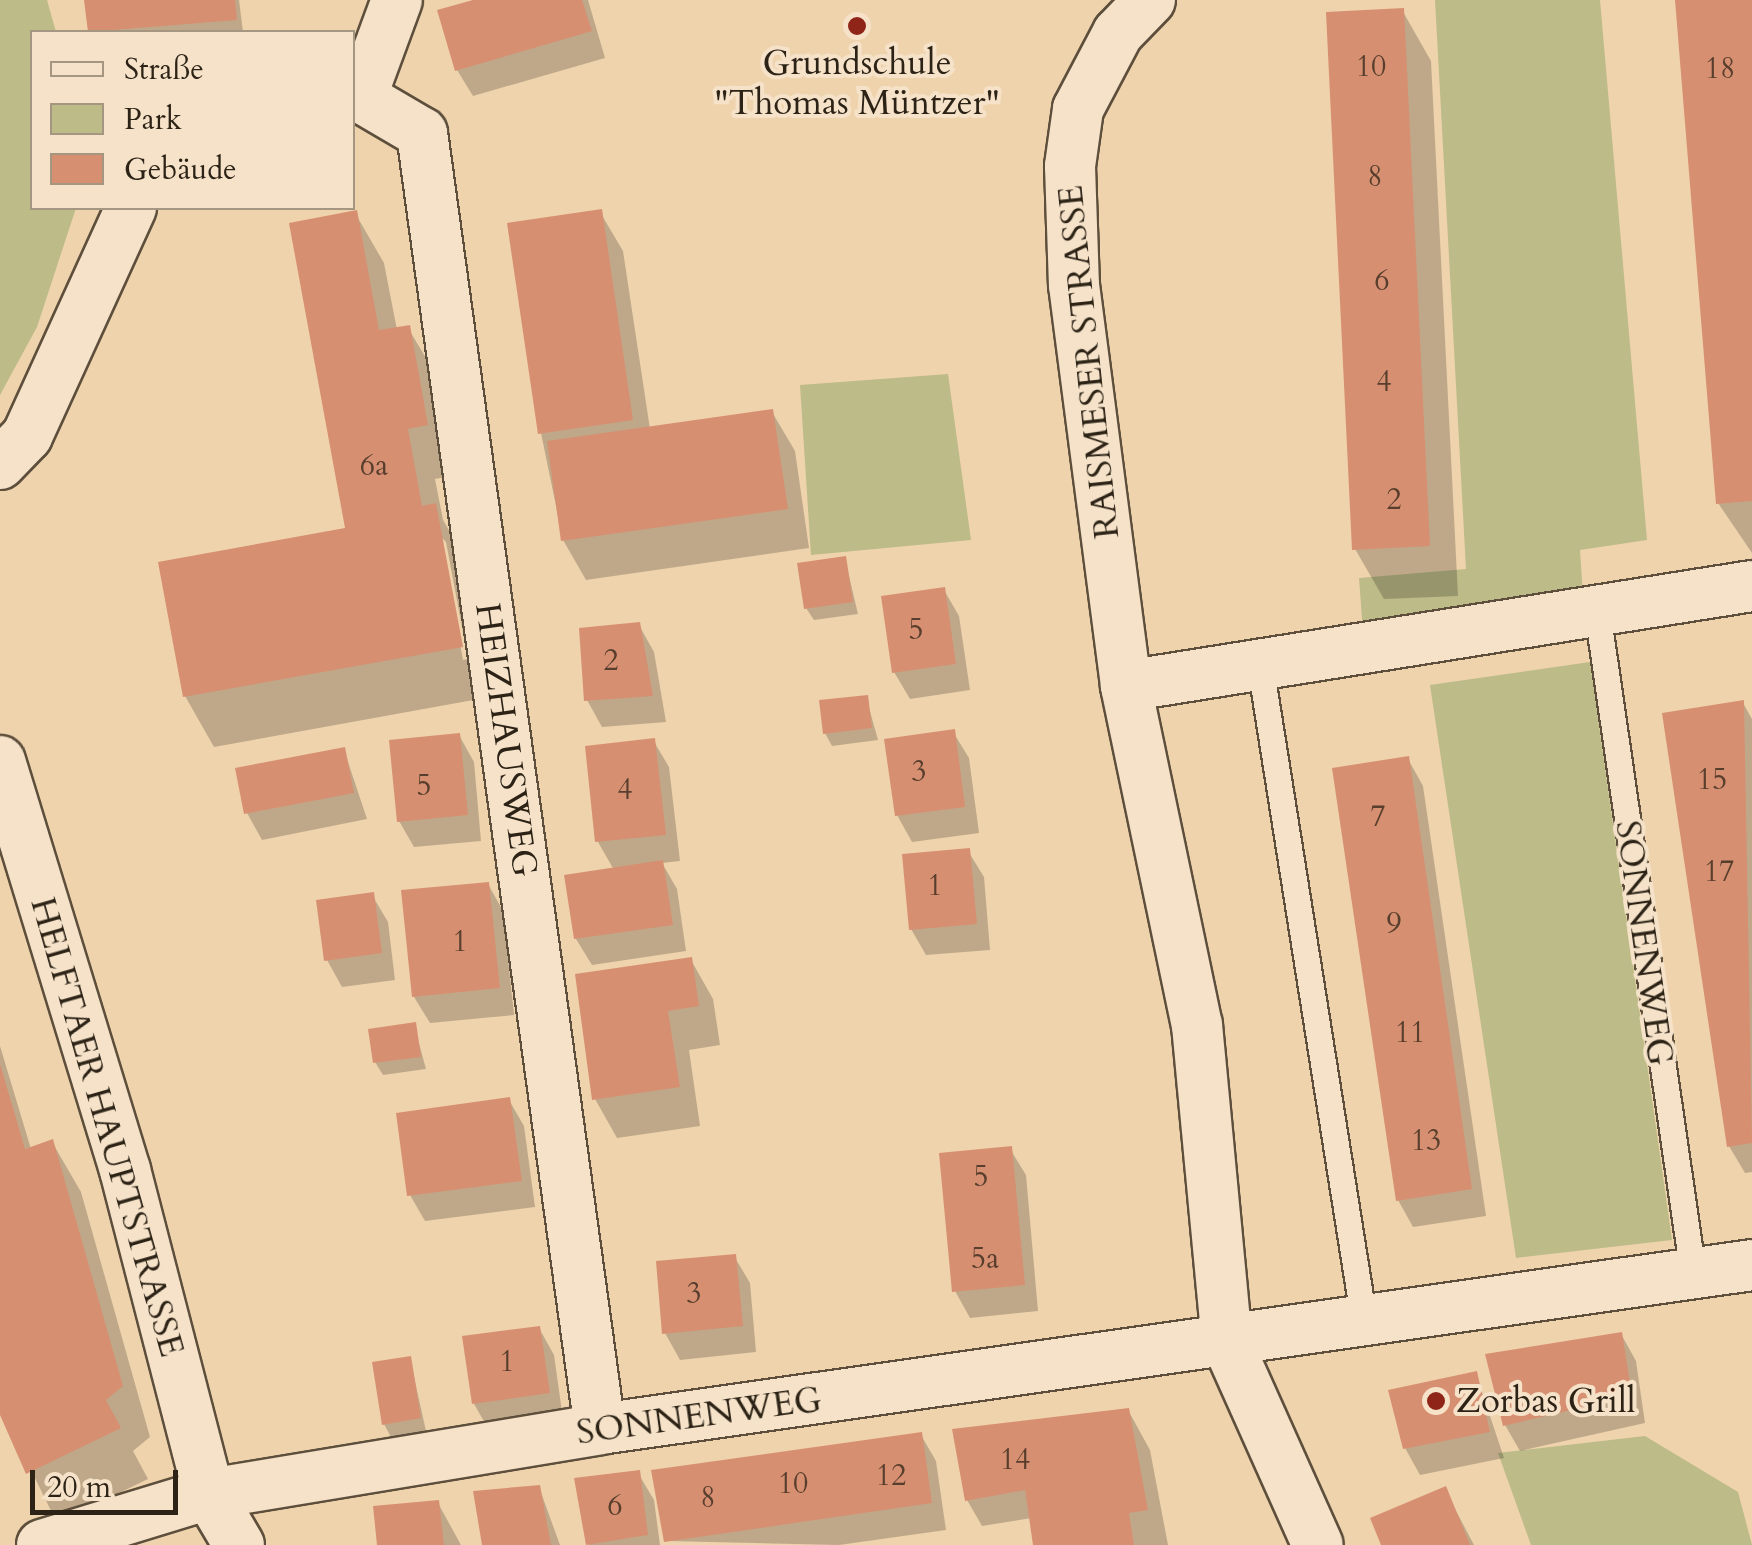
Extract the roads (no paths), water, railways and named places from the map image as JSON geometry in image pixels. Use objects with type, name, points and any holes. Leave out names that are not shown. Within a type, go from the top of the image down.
[{"type":"street","points":[[357,93],[398,0]]},
{"type":"street","name":"RAISMESER STRASSE","points":[[1150,0],[1118,33],[1078,109],[1070,166],[1074,285],[1126,686],[1196,1025],[1226,1342],[1318,1545]]},
{"type":"street","name":"HEIZHAUSWEG","points":[[357,93],[422,133],[600,1429]]},
{"type":"street","points":[[0,464],[27,436],[114,228],[129,210]]},
{"type":"street","points":[[1126,686],[1752,586]]},
{"type":"street","name":"HELFTAER HAUPTSTRASSE","points":[[0,761],[125,1170],[210,1494],[239,1545]]},
{"type":"street","name":"SONNENWEG","points":[[42,1545],[210,1494],[600,1429],[1752,1265]]},
{"type":"lane","name":"SONNENWEG","points":[[1597,612],[1693,1274]]},
{"type":"lane","points":[[1260,664],[1364,1322]]},
{"type":"place","name":"Grundschule \"Thomas Müntzer\"","points":[[857,26]]},
{"type":"place","name":"Zorbas Grill","points":[[1436,1401]]}]
